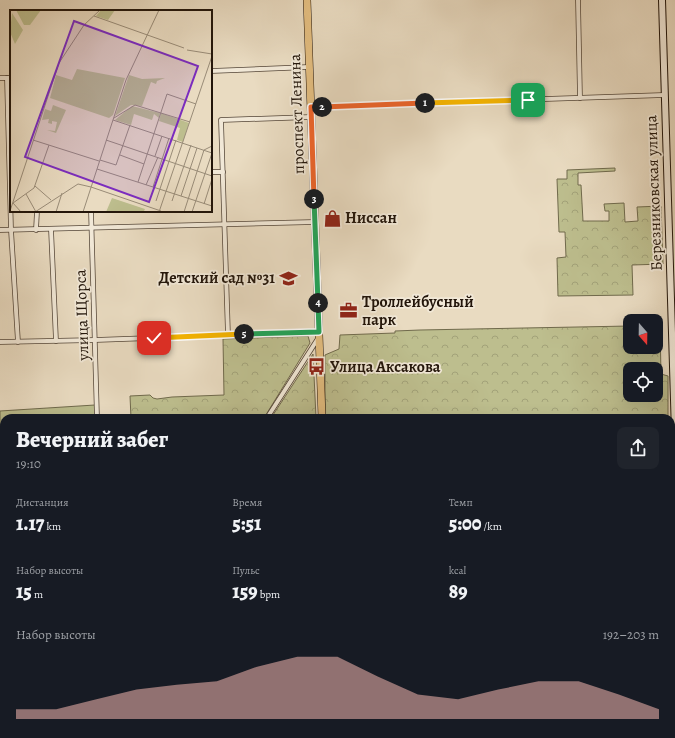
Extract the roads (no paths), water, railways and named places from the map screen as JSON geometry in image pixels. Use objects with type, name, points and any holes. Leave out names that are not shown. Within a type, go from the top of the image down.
[{"type":"main road","name":"проспект Ленина","points":[[307,0],[322,414]]},
{"type":"street","points":[[578,0],[580,98]]},
{"type":"street","name":"Березниковская улица","points":[[662,0],[674,414]]},
{"type":"street","points":[[212,71],[309,67]]},
{"type":"street","points":[[0,78],[9,78],[10,154]]},
{"type":"street","points":[[311,107],[664,95]]},
{"type":"street","points":[[228,335],[221,120],[311,117]]},
{"type":"street","points":[[212,172],[223,172]]},
{"type":"street","points":[[11,212],[18,342]]},
{"type":"street","points":[[36,230],[37,212]]},
{"type":"street","name":"улица Щорса","points":[[91,212],[98,414]]},
{"type":"street","points":[[0,230],[315,222]]},
{"type":"street","points":[[52,229],[56,341]]},
{"type":"street","points":[[0,342],[228,335],[319,334]]},
{"type":"street","points":[[269,414],[319,334]]},
{"type":"place","name":"Ниссан","points":[[332,218]]},
{"type":"place","name":"Детский сад №31","points":[[288,278]]},
{"type":"place","name":"Троллейбусный парк","points":[[349,311]]},
{"type":"place","name":"Улица Аксакова","points":[[317,367]]}]
